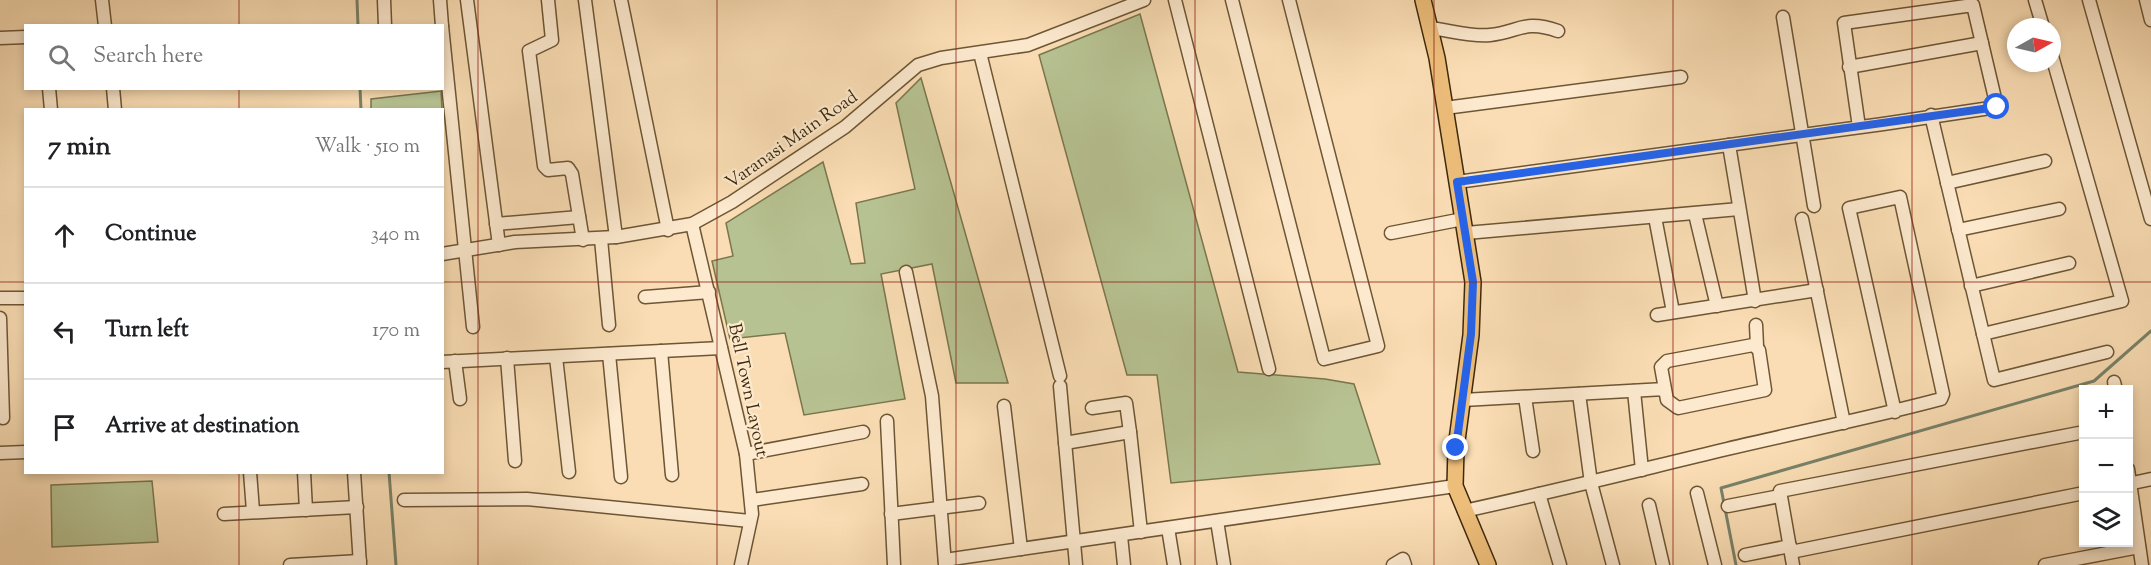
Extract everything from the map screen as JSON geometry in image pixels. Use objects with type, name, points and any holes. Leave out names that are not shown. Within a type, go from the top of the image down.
[{"type":"main road","points":[[1423,0],[1445,108],[1473,282],[1463,400],[1456,448],[1455,486],[1488,565]]},
{"type":"street","points":[[102,0],[105,24]]},
{"type":"street","points":[[384,0],[385,24]]},
{"type":"street","points":[[440,0],[442,24]]},
{"type":"street","points":[[467,0],[499,245]]},
{"type":"street","points":[[548,0],[552,40],[529,51],[544,166],[548,170],[568,168],[572,174],[583,240]]},
{"type":"street","points":[[585,0],[616,237]]},
{"type":"street","points":[[621,0],[668,230]]},
{"type":"street","name":"Varanasi Main Road","points":[[444,254],[499,245],[601,239],[692,225],[732,202],[845,127],[918,65],[941,58],[1028,45],[1144,0]]},
{"type":"street","points":[[1175,0],[1269,369]]},
{"type":"street","points":[[1232,0],[1324,359],[1378,346],[1288,0]]},
{"type":"street","points":[[2035,0],[2040,18]]},
{"type":"street","points":[[2089,0],[2151,219]]},
{"type":"street","points":[[2146,0],[2151,20]]},
{"type":"street","points":[[1457,182],[1859,127],[1931,115],[1997,107],[1976,9],[1970,4],[1847,21],[1842,26],[1859,127]]},
{"type":"street","points":[[1783,17],[1814,206]]},
{"type":"street","points":[[1430,28],[1492,35],[1516,27],[1542,25],[1558,31]]},
{"type":"street","points":[[0,38],[24,37]]},
{"type":"street","points":[[1849,67],[1982,43]]},
{"type":"street","points":[[444,46],[473,327]]},
{"type":"street","points":[[980,53],[1060,381],[1076,565]]},
{"type":"street","points":[[1983,334],[2122,301],[2057,72]]},
{"type":"street","points":[[1445,108],[1681,77]]},
{"type":"street","points":[[49,90],[51,108]]},
{"type":"street","points":[[112,90],[115,108]]},
{"type":"street","points":[[1931,115],[1994,380],[2107,352]]},
{"type":"street","points":[[1729,145],[1755,301]]},
{"type":"street","points":[[1947,183],[2045,161]]},
{"type":"street","points":[[1464,511],[1895,412],[1941,399],[1943,394],[1900,197],[1849,208],[1895,412]]},
{"type":"street","points":[[1391,233],[1465,226],[1655,217],[1739,209]]},
{"type":"street","points":[[1958,230],[2059,209]]},
{"type":"street","points":[[1695,214],[1717,306]]},
{"type":"street","points":[[496,224],[579,217]]},
{"type":"street","points":[[1655,217],[1673,312]]},
{"type":"street","points":[[1803,219],[1844,423]]},
{"type":"street","name":"Bell Town Layout","points":[[692,225],[746,454],[752,500],[741,565]]},
{"type":"street","points":[[601,239],[609,325]]},
{"type":"street","points":[[1971,286],[2069,263]]},
{"type":"street","points":[[906,272],[932,396],[945,563],[1021,549],[1075,543],[1455,486]]},
{"type":"street","points":[[1657,315],[1817,290]]},
{"type":"street","points":[[645,297],[709,292]]},
{"type":"street","points":[[0,298],[24,298]]},
{"type":"street","points":[[0,318],[3,418]]},
{"type":"street","points":[[1756,325],[1757,346],[1766,387],[1763,391],[1678,408],[1667,400],[1663,362],[1757,346]]},
{"type":"street","points":[[460,399],[449,362],[721,348]]},
{"type":"street","points":[[661,351],[672,475]]},
{"type":"street","points":[[609,354],[621,477]]},
{"type":"street","points":[[556,357],[569,472]]},
{"type":"street","points":[[507,358],[515,461]]},
{"type":"street","points":[[1463,400],[1665,389]]},
{"type":"street","points":[[1634,391],[1642,470]]},
{"type":"street","points":[[1579,394],[1591,483],[1613,565]]},
{"type":"street","points":[[1525,397],[1533,451]]},
{"type":"street","points":[[1092,408],[1126,402],[1141,532]]},
{"type":"street","points":[[1004,406],[1021,549]]},
{"type":"street","points":[[887,421],[894,565]]},
{"type":"street","points":[[746,454],[863,432]]},
{"type":"street","points":[[1065,443],[1130,432]]},
{"type":"street","points":[[1793,565],[1780,491],[2079,433]]},
{"type":"street","points":[[0,453],[24,452]]},
{"type":"street","points":[[250,474],[253,511]]},
{"type":"street","points":[[303,474],[306,510]]},
{"type":"street","points":[[290,565],[360,563],[354,474]]},
{"type":"street","points":[[2133,483],[2151,479]]},
{"type":"street","points":[[752,500],[862,484]]},
{"type":"street","points":[[1697,493],[1715,565]]},
{"type":"street","points":[[2131,493],[2142,565]]},
{"type":"street","points":[[1539,494],[1560,565]]},
{"type":"street","points":[[1745,555],[1790,549],[2079,494]]},
{"type":"street","points":[[1728,506],[1780,496]]},
{"type":"street","points":[[404,500],[527,499],[750,521]]},
{"type":"street","points":[[891,514],[979,502]]},
{"type":"street","points":[[1649,505],[1664,565]]},
{"type":"street","points":[[224,514],[357,507]]},
{"type":"street","points":[[1216,521],[1224,565]]},
{"type":"street","points":[[1168,528],[1174,565]]},
{"type":"street","points":[[1121,536],[1124,565]]},
{"type":"street","points":[[2053,564],[2103,560],[2151,538]]},
{"type":"street","points":[[1393,565],[1403,559],[1405,565]]},
{"type":"green space","points":[[1140,14],[1238,372],[1325,379],[1354,384],[1380,464],[1171,483],[1157,375],[1127,375],[1039,55]]},
{"type":"green space","points":[[921,78],[1008,383],[956,383],[932,264],[881,274],[905,399],[804,415],[785,333],[730,339],[712,261],[733,256],[726,223],[823,162],[851,264],[865,263],[856,203],[915,189],[896,103]]},
{"type":"green space","points":[[441,91],[442,108],[371,108],[371,99]]},
{"type":"green space","points":[[152,481],[158,542],[52,547],[51,485]]},
{"type":"waterway","points":[[357,0],[358,24]]},
{"type":"waterway","points":[[360,90],[361,108]]},
{"type":"waterway","points":[[1736,565],[1721,488],[2094,381],[2151,331]]},
{"type":"waterway","points":[[389,474],[396,565]]},
{"type":"route","points":[[1456,448],[1471,334],[1473,282],[1457,182],[1997,107]]}]
